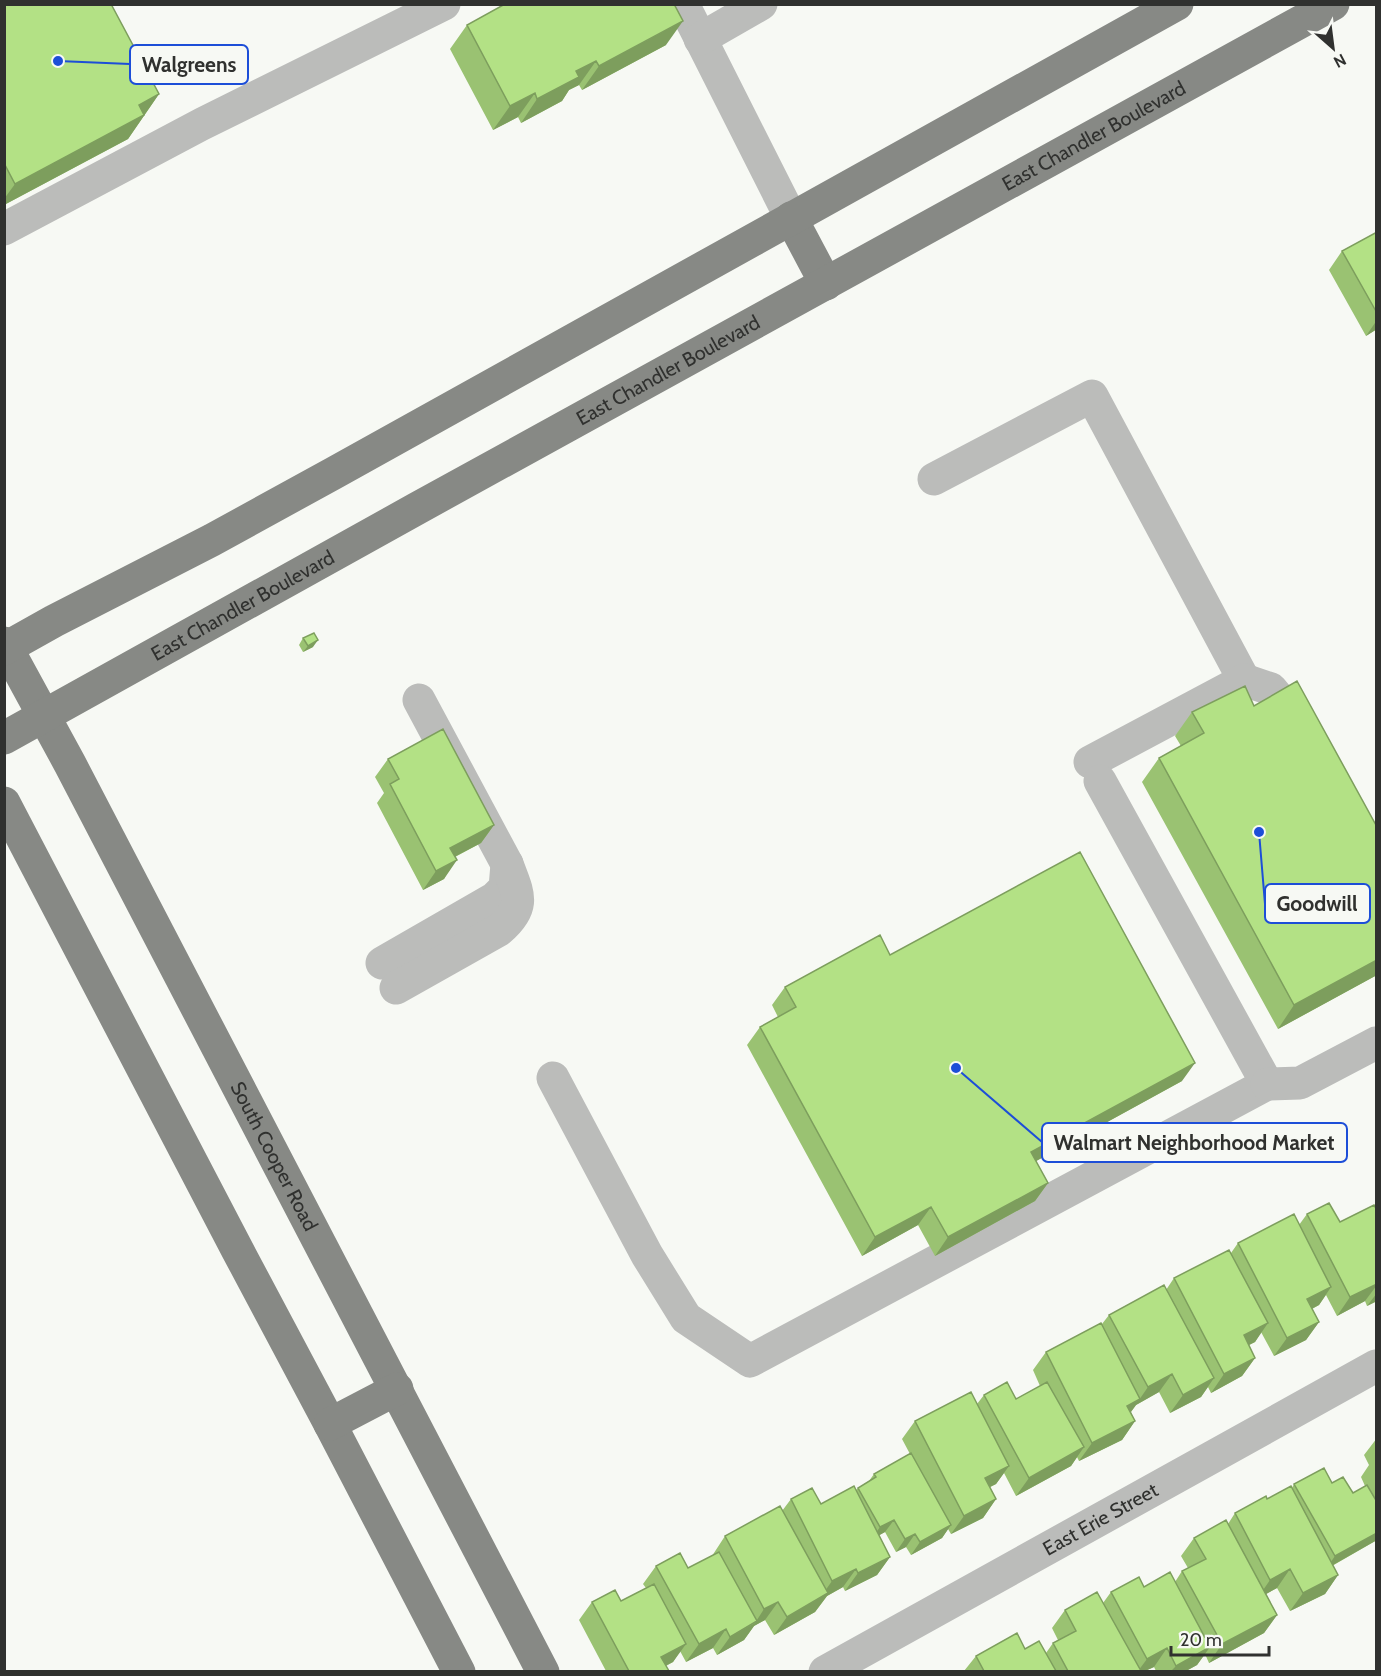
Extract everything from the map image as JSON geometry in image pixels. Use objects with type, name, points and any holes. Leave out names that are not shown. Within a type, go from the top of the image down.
[{"type":"main road","points":[[5,647],[273,507],[1177,4]]},
{"type":"main road","name":"East Chandler Boulevard","points":[[4,738],[1333,4]]},
{"type":"main road","points":[[791,218],[826,284]]},
{"type":"main road","name":"South Cooper Road","points":[[5,647],[70,764],[543,1671]]},
{"type":"main road","points":[[4,803],[459,1671]]},
{"type":"main road","points":[[330,1424],[397,1389]]},
{"type":"street","points":[[4,229],[202,124],[444,4]]},
{"type":"street","points":[[683,4],[791,218]]},
{"type":"street","points":[[700,39],[761,4]]},
{"type":"street","points":[[934,479],[1092,396],[1244,680],[1270,689],[1286,707],[1314,759]]},
{"type":"street","points":[[1244,680],[1095,772],[1267,1084]]},
{"type":"street","points":[[389,975],[499,930],[510,920],[517,908],[517,892],[507,864],[419,700]]},
{"type":"street","points":[[553,1078],[647,1255],[686,1318],[750,1361],[1267,1084],[1300,1083],[1377,1043]]},
{"type":"street","name":"East Erie Street","points":[[825,1671],[1377,1366]]},
{"type":"building","points":[[4,4],[111,4],[159,94],[139,105],[144,115],[15,184],[4,163]]},
{"type":"building","points":[[505,4],[674,4],[683,21],[599,66],[596,61],[576,71],[579,77],[537,99],[535,93],[510,106],[467,25]]},
{"type":"building","points":[[1377,232],[1377,313],[1342,251]]},
{"type":"building","points":[[314,633],[318,640],[308,646],[303,638]]},
{"type":"building","points":[[1297,681],[1377,827],[1377,960],[1294,1005],[1159,758],[1204,733],[1192,712],[1245,686],[1254,706]]},
{"type":"building","points":[[443,729],[494,825],[450,848],[457,860],[436,871],[390,784],[399,779],[388,759]]},
{"type":"building","points":[[1080,852],[1195,1063],[1031,1152],[1048,1183],[948,1237],[931,1207],[875,1237],[760,1027],[796,1007],[785,987],[880,935],[890,955]]},
{"type":"building","points":[[1329,1203],[1340,1222],[1374,1205],[1377,1210],[1377,1284],[1350,1297],[1307,1214]]},
{"type":"building","points":[[1294,1214],[1331,1287],[1307,1299],[1319,1322],[1287,1338],[1238,1243]]},
{"type":"building","points":[[1229,1250],[1268,1323],[1244,1335],[1255,1358],[1224,1374],[1174,1278]]},
{"type":"building","points":[[1164,1285],[1214,1378],[1183,1395],[1172,1374],[1148,1387],[1109,1315]]},
{"type":"building","points":[[1101,1323],[1140,1399],[1127,1406],[1135,1421],[1092,1443],[1046,1352]]},
{"type":"building","points":[[1007,1382],[1016,1399],[1047,1382],[1084,1447],[1029,1478],[984,1395]]},
{"type":"building","points":[[971,1392],[1009,1466],[985,1478],[996,1499],[964,1516],[915,1421]]},
{"type":"building","points":[[911,1453],[951,1525],[920,1542],[915,1534],[905,1539],[894,1520],[880,1527],[858,1488],[876,1477],[874,1474]]},
{"type":"building","points":[[1324,1468],[1332,1483],[1343,1477],[1353,1493],[1367,1485],[1377,1502],[1377,1533],[1335,1556],[1294,1484]]},
{"type":"building","points":[[854,1486],[890,1557],[858,1573],[856,1569],[832,1581],[791,1499],[812,1488],[821,1504]]},
{"type":"building","points":[[1291,1486],[1338,1575],[1303,1593],[1290,1569],[1270,1580],[1235,1513],[1266,1496],[1267,1499]]},
{"type":"building","points":[[780,1506],[828,1593],[787,1617],[778,1602],[764,1609],[725,1536]]},
{"type":"building","points":[[1226,1520],[1277,1615],[1222,1644],[1182,1571],[1206,1559],[1194,1538]]},
{"type":"building","points":[[719,1552],[757,1621],[730,1637],[726,1629],[699,1644],[656,1566],[680,1553],[688,1568]]},
{"type":"building","points":[[1170,1572],[1210,1647],[1176,1666],[1167,1648],[1147,1659],[1111,1592],[1139,1577],[1144,1587]]},
{"type":"building","points":[[654,1584],[686,1644],[661,1657],[669,1671],[629,1671],[592,1602],[615,1590],[621,1601]]},
{"type":"building","points":[[1097,1592],[1141,1671],[1068,1671],[1053,1643],[1076,1631],[1065,1610]]},
{"type":"building","points":[[1017,1633],[1025,1649],[1039,1641],[1056,1671],[984,1671],[976,1656]]},
{"type":"place","name":"Walgreens","points":[[58,61]]},
{"type":"place","name":"Goodwill","points":[[1259,832]]},
{"type":"place","name":"Walmart Neighborhood Market","points":[[956,1068]]}]
